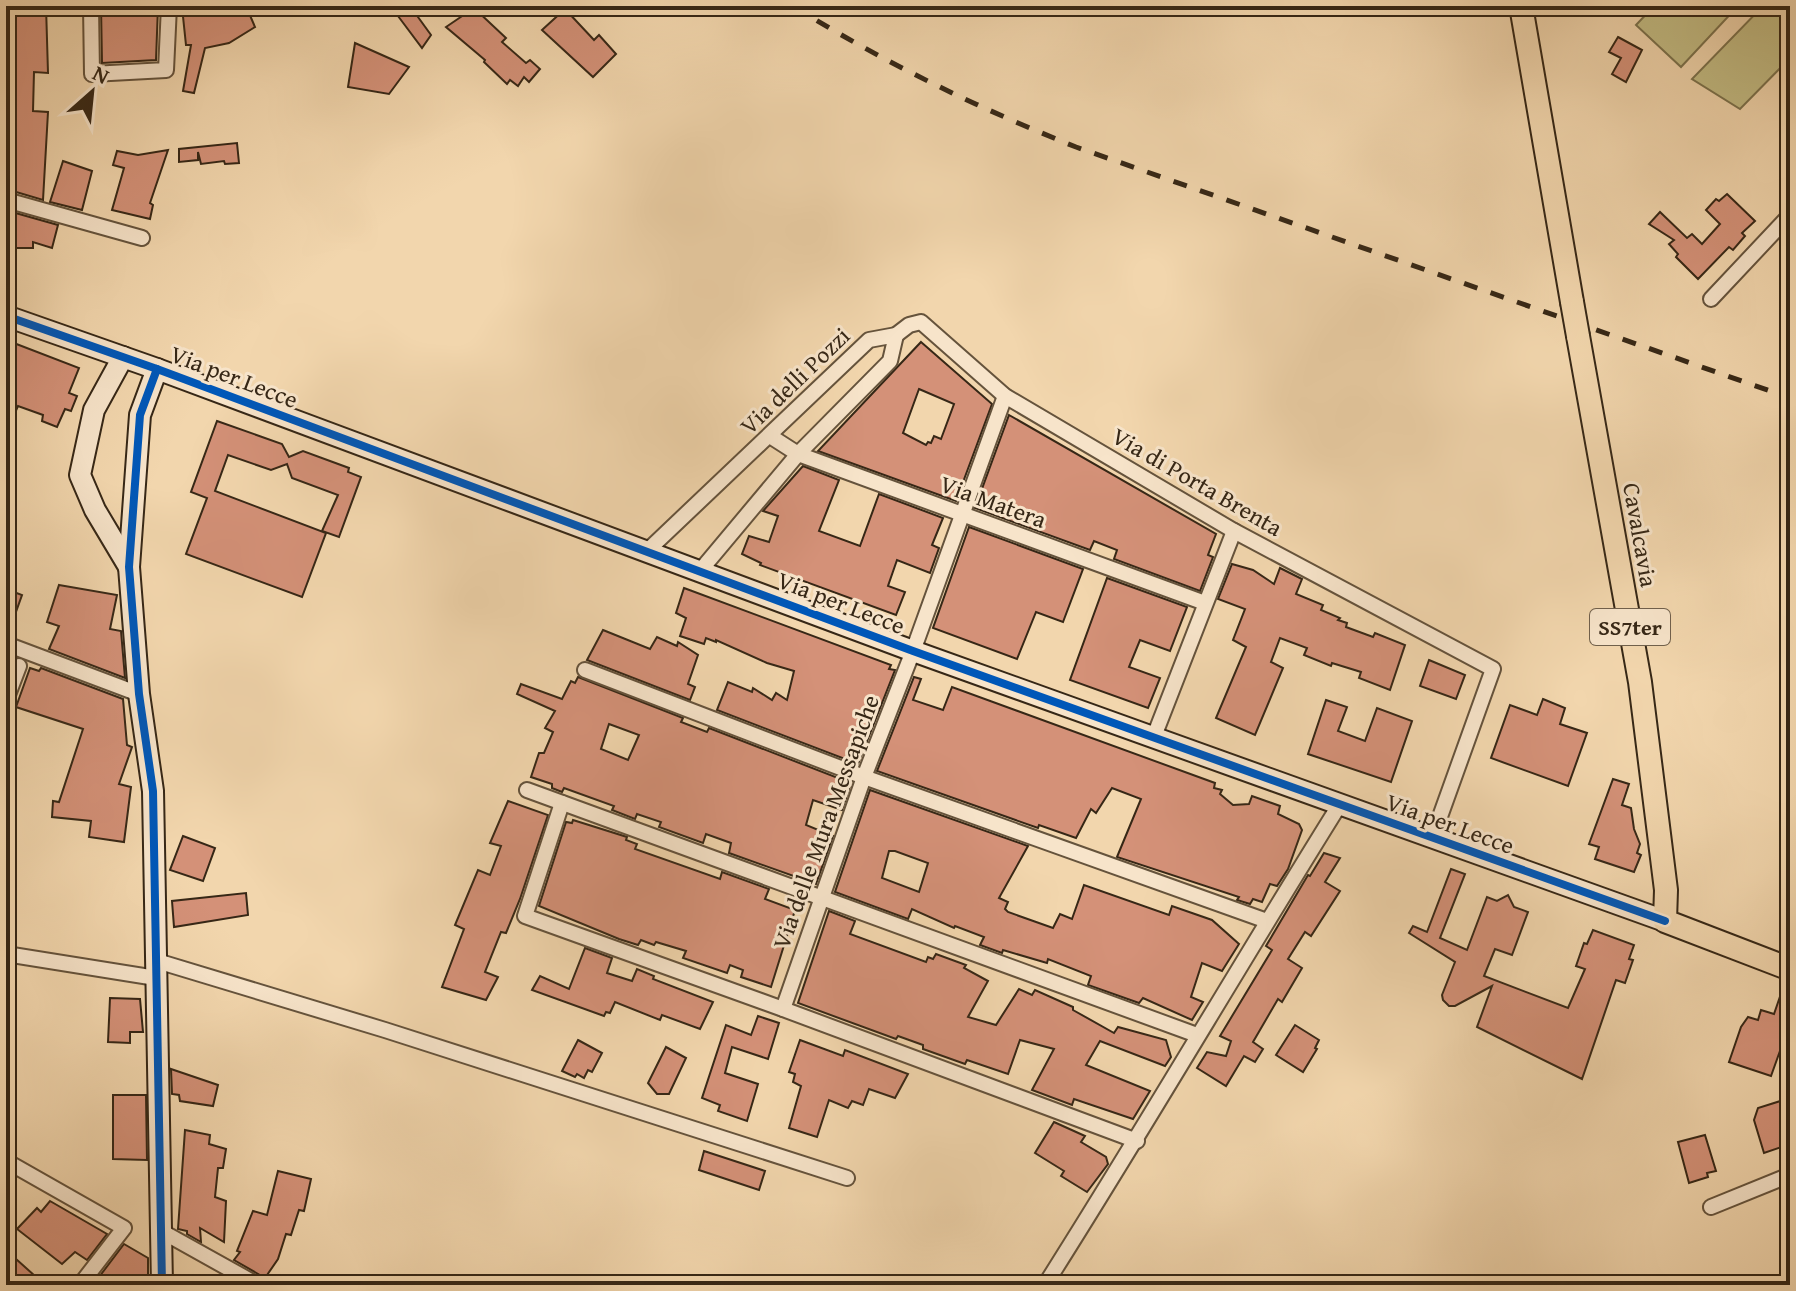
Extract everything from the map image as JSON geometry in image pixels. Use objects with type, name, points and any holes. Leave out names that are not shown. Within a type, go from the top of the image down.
[{"type":"main road","name":"Cavalcavia","points":[[1521,6],[1640,682],[1666,890],[1665,921]]},
{"type":"main road","name":"Via per Lecce","points":[[1665,921],[1790,969]]},
{"type":"street","points":[[91,6],[92,74],[166,70],[169,6]]},
{"type":"street","points":[[6,200],[142,238]]},
{"type":"street","points":[[1711,299],[1790,215]]},
{"type":"street","name":"Via per Lecce","points":[[6,316],[157,369],[645,553],[1153,739],[1665,921]]},
{"type":"street","name":"Via di Porta Brenta","points":[[896,335],[909,325],[921,322],[1005,396],[1234,531],[1493,669],[1432,839]]},
{"type":"street","points":[[700,571],[798,454],[890,361],[896,335]]},
{"type":"street","name":"Via delli Pozzi","points":[[645,553],[869,340],[896,335]]},
{"type":"street","points":[[123,357],[94,410],[80,475],[95,510],[129,567]]},
{"type":"street","points":[[157,369],[140,415],[129,567],[139,694],[153,791],[162,1285]]},
{"type":"street","name":"Via delle Mura Messapiche","points":[[783,1009],[864,777],[1005,396]]},
{"type":"street","name":"Via Matera","points":[[770,436],[798,454],[1205,603]]},
{"type":"street","points":[[1153,739],[1234,531]]},
{"type":"street","points":[[6,644],[139,694]]},
{"type":"street","points":[[6,700],[19,666]]},
{"type":"street","points":[[585,670],[864,777],[1267,921]]},
{"type":"street","points":[[527,790],[1197,1035]]},
{"type":"street","points":[[562,803],[525,916],[1137,1141]]},
{"type":"street","points":[[1045,1285],[1137,1141],[1197,1035],[1340,804]]},
{"type":"street","points":[[6,954],[156,970],[385,1030],[847,1178]]},
{"type":"street","points":[[6,1161],[124,1228],[80,1285]]},
{"type":"street","points":[[1711,1207],[1790,1175]]},
{"type":"street","points":[[161,1231],[258,1285]]},
{"type":"shaded area","points":[[1654,6],[1738,6],[1681,67],[1636,25]]},
{"type":"shaded area","points":[[1763,6],[1785,6],[1790,11],[1790,58],[1740,109],[1692,79]]},
{"type":"building","points":[[6,6],[46,6],[48,73],[34,72],[33,111],[48,112],[43,200],[6,189]]},
{"type":"building","points":[[101,6],[158,6],[156,60],[102,63]]},
{"type":"building","points":[[246,6],[255,27],[229,43],[205,48],[194,93],[183,91],[191,45],[186,45],[182,7]]},
{"type":"building","points":[[410,6],[431,35],[422,48],[398,16]]},
{"type":"building","points":[[474,8],[506,38],[502,42],[526,63],[530,60],[540,69],[529,82],[524,77],[518,86],[510,80],[507,84],[485,60],[446,27]]},
{"type":"building","points":[[565,9],[594,40],[599,35],[616,54],[593,77],[542,30]]},
{"type":"building","points":[[1618,37],[1642,50],[1626,82],[1612,74],[1621,58],[1609,52]]},
{"type":"building","points":[[355,43],[409,67],[389,94],[348,87]]},
{"type":"building","points":[[237,143],[239,163],[201,164],[198,152],[198,160],[179,162],[179,149]]},
{"type":"building","points":[[168,150],[150,203],[153,205],[150,219],[112,210],[124,168],[113,165],[117,151],[138,155]]},
{"type":"building","points":[[63,161],[92,171],[82,210],[50,202]]},
{"type":"building","points":[[1727,194],[1755,221],[1742,233],[1745,236],[1733,250],[1729,247],[1698,279],[1676,257],[1678,254],[1669,244],[1674,240],[1649,224],[1660,212],[1687,238],[1692,234],[1702,244],[1720,224],[1706,210],[1716,199],[1719,201]]},
{"type":"building","points":[[12,212],[58,225],[52,248],[33,242],[33,248],[8,248],[6,216],[12,216]]},
{"type":"building","points":[[6,340],[79,368],[69,393],[77,396],[71,411],[65,409],[57,427],[42,421],[43,415],[18,406],[6,433]]},
{"type":"building","points":[[921,342],[992,404],[956,501],[818,451]],"holes":[[[919,389],[954,404],[941,439],[934,436],[931,443],[926,445],[903,433]]]},
{"type":"building","points":[[1009,415],[1216,534],[1208,555],[1213,557],[1200,591],[1114,559],[1117,550],[1094,541],[1090,550],[975,508]]},
{"type":"building","points":[[217,421],[282,444],[289,457],[303,451],[349,468],[348,472],[361,477],[339,537],[322,531],[338,495],[292,478],[287,464],[271,470],[228,455],[215,491],[326,533],[302,597],[186,554],[207,498],[191,492]]},
{"type":"building","points":[[803,466],[839,480],[819,531],[860,546],[879,494],[943,518],[932,545],[939,548],[930,573],[897,560],[888,586],[905,592],[896,615],[760,565],[742,554],[749,536],[769,542],[778,516],[763,511]]},
{"type":"building","points":[[969,527],[1083,569],[1063,622],[1036,612],[1017,659],[933,628]]},
{"type":"building","points":[[1232,564],[1253,570],[1274,584],[1280,568],[1302,579],[1296,594],[1323,605],[1321,610],[1340,618],[1338,620],[1347,623],[1346,627],[1373,637],[1375,633],[1405,645],[1390,690],[1359,678],[1361,672],[1332,663],[1331,666],[1304,655],[1307,648],[1280,638],[1271,662],[1283,668],[1255,735],[1216,718],[1246,647],[1233,640],[1245,609],[1218,599]]},
{"type":"building","points":[[1107,578],[1187,607],[1170,651],[1140,640],[1129,667],[1160,678],[1148,708],[1070,680]]},
{"type":"building","points":[[59,585],[117,595],[110,629],[121,631],[125,678],[49,649],[59,626],[47,622]]},
{"type":"building","points":[[684,588],[891,665],[889,669],[895,670],[858,764],[717,710],[728,682],[752,692],[753,688],[772,700],[776,693],[787,700],[794,671],[767,663],[716,640],[706,638],[704,644],[680,636],[686,618],[676,613]]},
{"type":"building","points":[[6,589],[22,595],[8,634],[6,633]]},
{"type":"building","points":[[603,630],[650,649],[657,637],[677,646],[678,642],[698,655],[688,684],[695,687],[690,700],[587,660]]},
{"type":"building","points":[[1429,660],[1465,675],[1456,699],[1420,686]]},
{"type":"building","points":[[30,668],[39,671],[41,668],[123,699],[127,745],[132,747],[119,784],[131,787],[124,842],[89,837],[91,821],[52,817],[53,801],[59,802],[83,729],[16,707]]},
{"type":"building","points":[[578,677],[683,718],[681,722],[707,732],[709,728],[851,783],[842,810],[813,800],[806,825],[833,836],[816,884],[729,853],[731,843],[706,834],[703,843],[659,827],[661,822],[637,814],[635,819],[612,810],[614,806],[564,788],[562,792],[552,788],[552,784],[531,777],[539,753],[544,753],[553,732],[545,728],[555,711],[517,694],[521,684],[562,699],[571,681],[575,683]],"holes":[[[609,724],[639,735],[628,760],[601,749]]]},
{"type":"building","points":[[914,677],[921,679],[913,700],[943,710],[952,687],[1215,783],[1214,788],[1222,790],[1220,794],[1233,805],[1249,804],[1252,796],[1280,806],[1278,814],[1299,824],[1302,830],[1288,869],[1277,886],[1270,884],[1262,902],[1253,899],[1250,904],[1237,900],[1239,897],[1117,857],[1141,799],[1112,788],[1096,813],[1091,809],[1076,838],[1039,825],[1038,828],[877,771]]},
{"type":"building","points":[[1543,699],[1565,708],[1560,724],[1587,733],[1568,786],[1491,758],[1510,705],[1537,715]]},
{"type":"building","points":[[1326,700],[1347,707],[1338,731],[1365,741],[1377,708],[1412,721],[1391,782],[1308,754]]},
{"type":"building","points":[[1613,779],[1629,784],[1622,805],[1631,808],[1640,844],[1637,853],[1641,855],[1634,872],[1595,859],[1599,847],[1589,844]]},
{"type":"building","points":[[870,790],[1028,846],[999,898],[1008,902],[1005,909],[1008,912],[1053,928],[1060,914],[1072,919],[1084,885],[1169,915],[1172,906],[1212,920],[1239,944],[1222,971],[1202,963],[1191,997],[1203,1002],[1192,1020],[1143,998],[1139,1003],[1088,985],[1091,976],[1048,959],[1047,963],[980,945],[984,937],[954,928],[912,909],[908,919],[835,892]],"holes":[[[889,851],[928,863],[919,892],[882,878]]]},
{"type":"building","points":[[508,801],[548,815],[520,899],[506,933],[501,932],[485,972],[498,977],[486,1000],[442,987],[464,929],[455,925],[478,870],[490,875],[501,846],[490,843]]},
{"type":"building","points":[[573,820],[627,837],[626,840],[637,844],[635,849],[720,879],[722,872],[769,889],[765,899],[795,910],[771,987],[741,977],[743,970],[730,965],[727,973],[683,958],[686,951],[641,940],[638,945],[539,906],[566,822],[572,823]]},
{"type":"building","points":[[183,836],[215,848],[203,881],[170,870]]},
{"type":"building","points":[[1324,853],[1340,858],[1325,882],[1340,891],[1311,936],[1305,932],[1288,959],[1302,968],[1282,1002],[1278,999],[1253,1042],[1263,1049],[1255,1062],[1244,1056],[1226,1086],[1197,1068],[1207,1052],[1226,1056],[1231,1041],[1220,1036],[1272,950],[1266,946]]},
{"type":"building","points":[[1451,869],[1465,874],[1440,938],[1467,950],[1487,897],[1497,901],[1508,895],[1514,907],[1528,912],[1512,955],[1495,949],[1484,976],[1568,1008],[1585,969],[1576,966],[1584,943],[1587,944],[1593,930],[1634,945],[1629,959],[1633,960],[1625,983],[1616,980],[1582,1079],[1477,1027],[1492,986],[1455,1006],[1449,1006],[1443,1000],[1442,995],[1455,962],[1409,933],[1413,926],[1427,932]]},
{"type":"building","points":[[246,893],[248,915],[174,927],[172,901]]},
{"type":"building","points":[[829,911],[855,921],[850,934],[926,962],[928,957],[933,959],[936,954],[966,965],[964,968],[988,981],[968,1017],[996,1025],[1019,989],[1032,995],[1035,990],[1073,1007],[1073,1010],[1114,1033],[1118,1027],[1166,1040],[1171,1057],[1165,1066],[1100,1041],[1086,1065],[1150,1091],[1133,1119],[1074,1099],[1072,1105],[1032,1090],[1054,1049],[1020,1040],[1008,1074],[967,1060],[965,1064],[923,1049],[923,1045],[898,1036],[896,1039],[798,1003]]},
{"type":"building","points":[[585,948],[612,958],[607,973],[632,981],[637,969],[654,976],[653,979],[713,1002],[700,1029],[662,1015],[660,1020],[615,1002],[610,1013],[606,1012],[604,1016],[532,990],[540,976],[569,989]]},
{"type":"building","points":[[1785,982],[1790,983],[1790,1023],[1771,1076],[1729,1062],[1741,1027],[1748,1017],[1758,1020],[1761,1010],[1774,1014]]},
{"type":"building","points":[[110,998],[140,999],[143,1032],[130,1032],[130,1043],[108,1042]]},
{"type":"building","points":[[758,1016],[779,1023],[768,1059],[732,1047],[725,1073],[758,1084],[747,1121],[718,1111],[720,1105],[702,1098],[726,1025],[751,1035]]},
{"type":"building","points":[[1295,1025],[1319,1040],[1303,1072],[1276,1055]]},
{"type":"building","points":[[578,1040],[602,1053],[592,1072],[588,1070],[584,1078],[562,1071]]},
{"type":"building","points":[[800,1040],[843,1056],[845,1050],[908,1074],[895,1098],[869,1089],[863,1105],[852,1101],[848,1108],[829,1100],[817,1137],[789,1128],[801,1086],[793,1082],[795,1074],[789,1072]]},
{"type":"building","points":[[666,1047],[686,1058],[669,1094],[657,1094],[648,1083]]},
{"type":"building","points":[[171,1069],[218,1085],[213,1106],[180,1101],[179,1095],[172,1094]]},
{"type":"building","points":[[113,1095],[146,1095],[147,1160],[113,1159]]},
{"type":"building","points":[[1790,1098],[1790,1144],[1764,1153],[1754,1120],[1758,1108]]},
{"type":"building","points":[[1054,1122],[1085,1136],[1081,1142],[1106,1157],[1108,1164],[1087,1192],[1061,1176],[1064,1171],[1035,1153]]},
{"type":"building","points":[[185,1130],[210,1135],[209,1144],[226,1149],[223,1168],[218,1168],[215,1197],[226,1201],[224,1242],[200,1228],[201,1242],[187,1231],[178,1229]]},
{"type":"building","points":[[1705,1135],[1716,1171],[1689,1183],[1678,1142]]},
{"type":"building","points":[[704,1151],[765,1171],[759,1190],[699,1170]]},
{"type":"building","points":[[278,1171],[311,1179],[304,1211],[299,1210],[291,1235],[286,1234],[278,1259],[265,1278],[234,1260],[240,1252],[237,1251],[253,1211],[267,1215]]},
{"type":"building","points":[[50,1201],[107,1234],[87,1260],[75,1252],[62,1264],[17,1229],[37,1208],[41,1212]]},
{"type":"building","points":[[124,1244],[148,1258],[148,1285],[93,1285]]},
{"type":"building","points":[[6,1250],[45,1285],[6,1285]]},
{"type":"railway","points":[[793,6],[932,83],[1076,147],[1790,398]]},
{"type":"cycle path","points":[[6,316],[157,369],[913,651],[1665,921]]},
{"type":"cycle path","points":[[157,369],[140,415],[129,567],[139,694],[153,791],[162,1285]]}]
